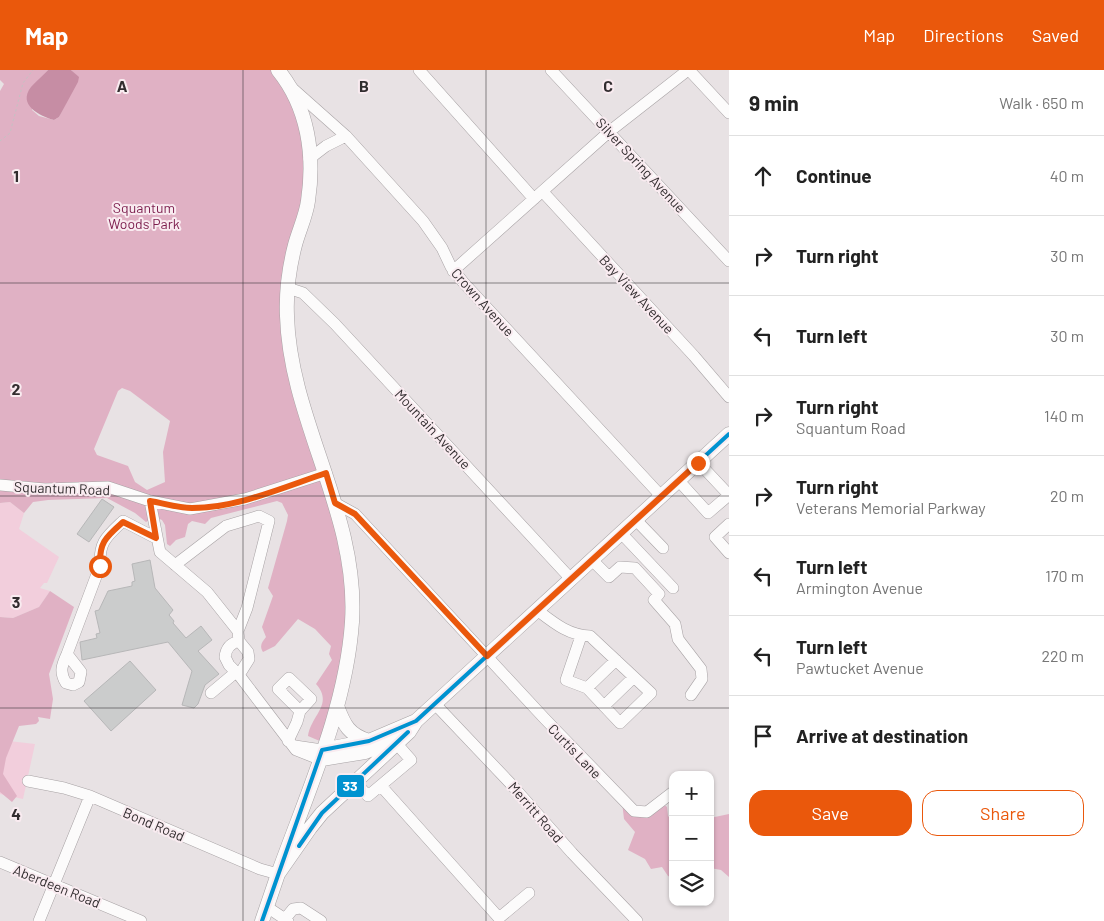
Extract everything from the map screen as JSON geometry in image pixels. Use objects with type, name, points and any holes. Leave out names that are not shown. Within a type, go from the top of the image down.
[{"type":"main road","points":[[262,921],[337,706],[350,643],[352,600],[349,562],[335,503],[309,422],[290,346],[287,316],[288,288],[294,248],[308,200],[309,134],[304,118],[288,85],[278,70]]},
{"type":"main road","points":[[278,874],[322,813],[396,744],[435,704],[729,434]]},
{"type":"main road","points":[[337,706],[348,730],[356,736],[369,740]]},
{"type":"main road","points":[[321,754],[365,752],[412,726]]},
{"type":"main road","points":[[321,754],[412,726]]},
{"type":"street","name":"Bay View Avenue","points":[[419,70],[694,356],[729,398]]},
{"type":"street","name":"Silver Spring Avenue","points":[[551,70],[610,131],[729,261]]},
{"type":"street","points":[[453,271],[610,131],[689,70],[729,113]]},
{"type":"street","name":"Crown Avenue","points":[[288,85],[346,136],[423,220],[442,248],[453,271],[662,496]]},
{"type":"street","points":[[309,159],[326,146],[346,136]]},
{"type":"street","name":"Mountain Avenue","points":[[288,288],[303,293],[336,324],[571,579]]},
{"type":"street","points":[[679,481],[708,514],[728,495],[698,463]]},
{"type":"street","name":"Squantum Road","points":[[0,485],[45,488],[108,487],[150,501],[190,508],[218,505],[245,499],[326,473]]},
{"type":"street","points":[[150,501],[160,552],[208,592],[248,652],[249,659],[237,674],[211,694]]},
{"type":"street","name":"Curtis Lane","points":[[335,503],[355,514],[545,720],[634,811],[648,812],[669,795]]},
{"type":"street","points":[[175,565],[226,526],[258,516],[269,521],[239,636],[232,642],[225,654],[229,665],[291,743],[321,754]]},
{"type":"street","points":[[636,520],[663,548]]},
{"type":"street","points":[[67,654],[100,566],[99,550],[106,536],[123,522],[156,538]]},
{"type":"street","points":[[729,524],[715,536],[729,553]]},
{"type":"street","points":[[621,533],[673,588]]},
{"type":"street","points":[[592,560],[609,577],[620,567],[635,568],[659,594],[654,600],[676,624],[678,639],[701,669],[702,679],[691,695]]},
{"type":"street","points":[[537,610],[558,627],[581,636],[590,636],[651,693],[620,723],[587,688],[566,680],[581,636]]},
{"type":"street","points":[[587,688],[616,660]]},
{"type":"street","points":[[604,706],[634,677]]},
{"type":"street","name":"Merritt Road","points":[[435,704],[510,782],[572,853],[637,921]]},
{"type":"street","points":[[291,743],[300,711]]},
{"type":"street","points":[[354,782],[368,796],[411,760],[396,744]]},
{"type":"street","name":"Bond Road","points":[[28,782],[64,788],[90,796],[260,869],[278,874]]},
{"type":"street","points":[[380,786],[499,918],[529,893]]},
{"type":"street","points":[[39,921],[90,796]]},
{"type":"street","name":"Aberdeen Road","points":[[0,862],[141,921]]},
{"type":"street","points":[[267,907],[286,920],[293,909],[301,908],[321,921]]},
{"type":"path","points":[[0,141],[10,132],[23,82],[33,70]]},
{"type":"shaded area","points":[[48,70],[71,70],[79,77],[59,117],[54,120],[37,113],[28,104],[27,99],[27,93],[31,87]]},
{"type":"shaded area","points":[[10,502],[24,513],[19,529],[59,557],[47,583],[44,583],[40,588],[50,591],[39,607],[13,618],[0,617],[0,503]]},
{"type":"shaded area","points":[[0,740],[35,744],[23,799],[0,794]]},
{"type":"green space","name":"Squantum Woods Park","points":[[0,70],[48,70],[43,76],[32,110],[39,116],[54,120],[59,117],[78,77],[71,70],[281,70],[309,133],[287,319],[324,467],[352,619],[322,742],[308,736],[322,704],[321,691],[316,684],[332,660],[329,654],[331,646],[315,629],[298,619],[275,646],[263,652],[261,648],[262,642],[266,637],[262,627],[273,596],[268,588],[288,515],[282,503],[277,501],[211,518],[205,524],[192,521],[188,524],[185,537],[176,540],[170,546],[167,544],[165,525],[162,520],[155,517],[146,522],[135,513],[107,498],[33,502],[24,513],[10,502],[0,503],[0,91],[4,84],[0,80]],"holes":[[[122,388],[130,391],[170,421],[163,452],[165,482],[147,490],[135,482],[128,466],[97,455],[94,449],[118,391]]]},
{"type":"green space","points":[[50,591],[74,607],[49,674],[53,699],[50,719],[38,717],[39,721],[36,724],[19,726],[6,758],[3,774],[17,796],[12,802],[0,792],[0,617],[13,618],[39,607]]},
{"type":"green space","points":[[622,802],[637,813],[662,803],[667,807],[669,817],[669,876],[662,867],[651,869],[645,859],[628,850],[635,832],[624,819]]},
{"type":"green space","points":[[729,814],[729,877],[721,870],[714,869],[714,817]]},
{"type":"building","points":[[102,499],[114,507],[89,542],[77,534]]},
{"type":"building","points":[[150,560],[155,588],[173,610],[169,615],[174,621],[173,623],[186,638],[201,626],[212,640],[198,651],[219,674],[205,685],[198,704],[194,708],[182,705],[192,671],[168,642],[82,660],[80,642],[97,638],[96,634],[100,633],[95,611],[99,610],[108,591],[132,586],[132,582],[135,581],[132,564]]},
{"type":"building","points":[[130,661],[156,690],[111,731],[84,701]]},
{"type":"transit line","name":"33","points":[[262,921],[322,750],[369,741],[416,721],[729,434]]},
{"type":"transit line","name":"33","points":[[299,846],[322,813],[408,732]]},
{"type":"route","points":[[100,566],[99,550],[106,536],[123,522],[156,538],[150,501],[190,508],[218,505],[245,499],[326,473],[335,503],[355,514],[487,656],[698,463]]}]
